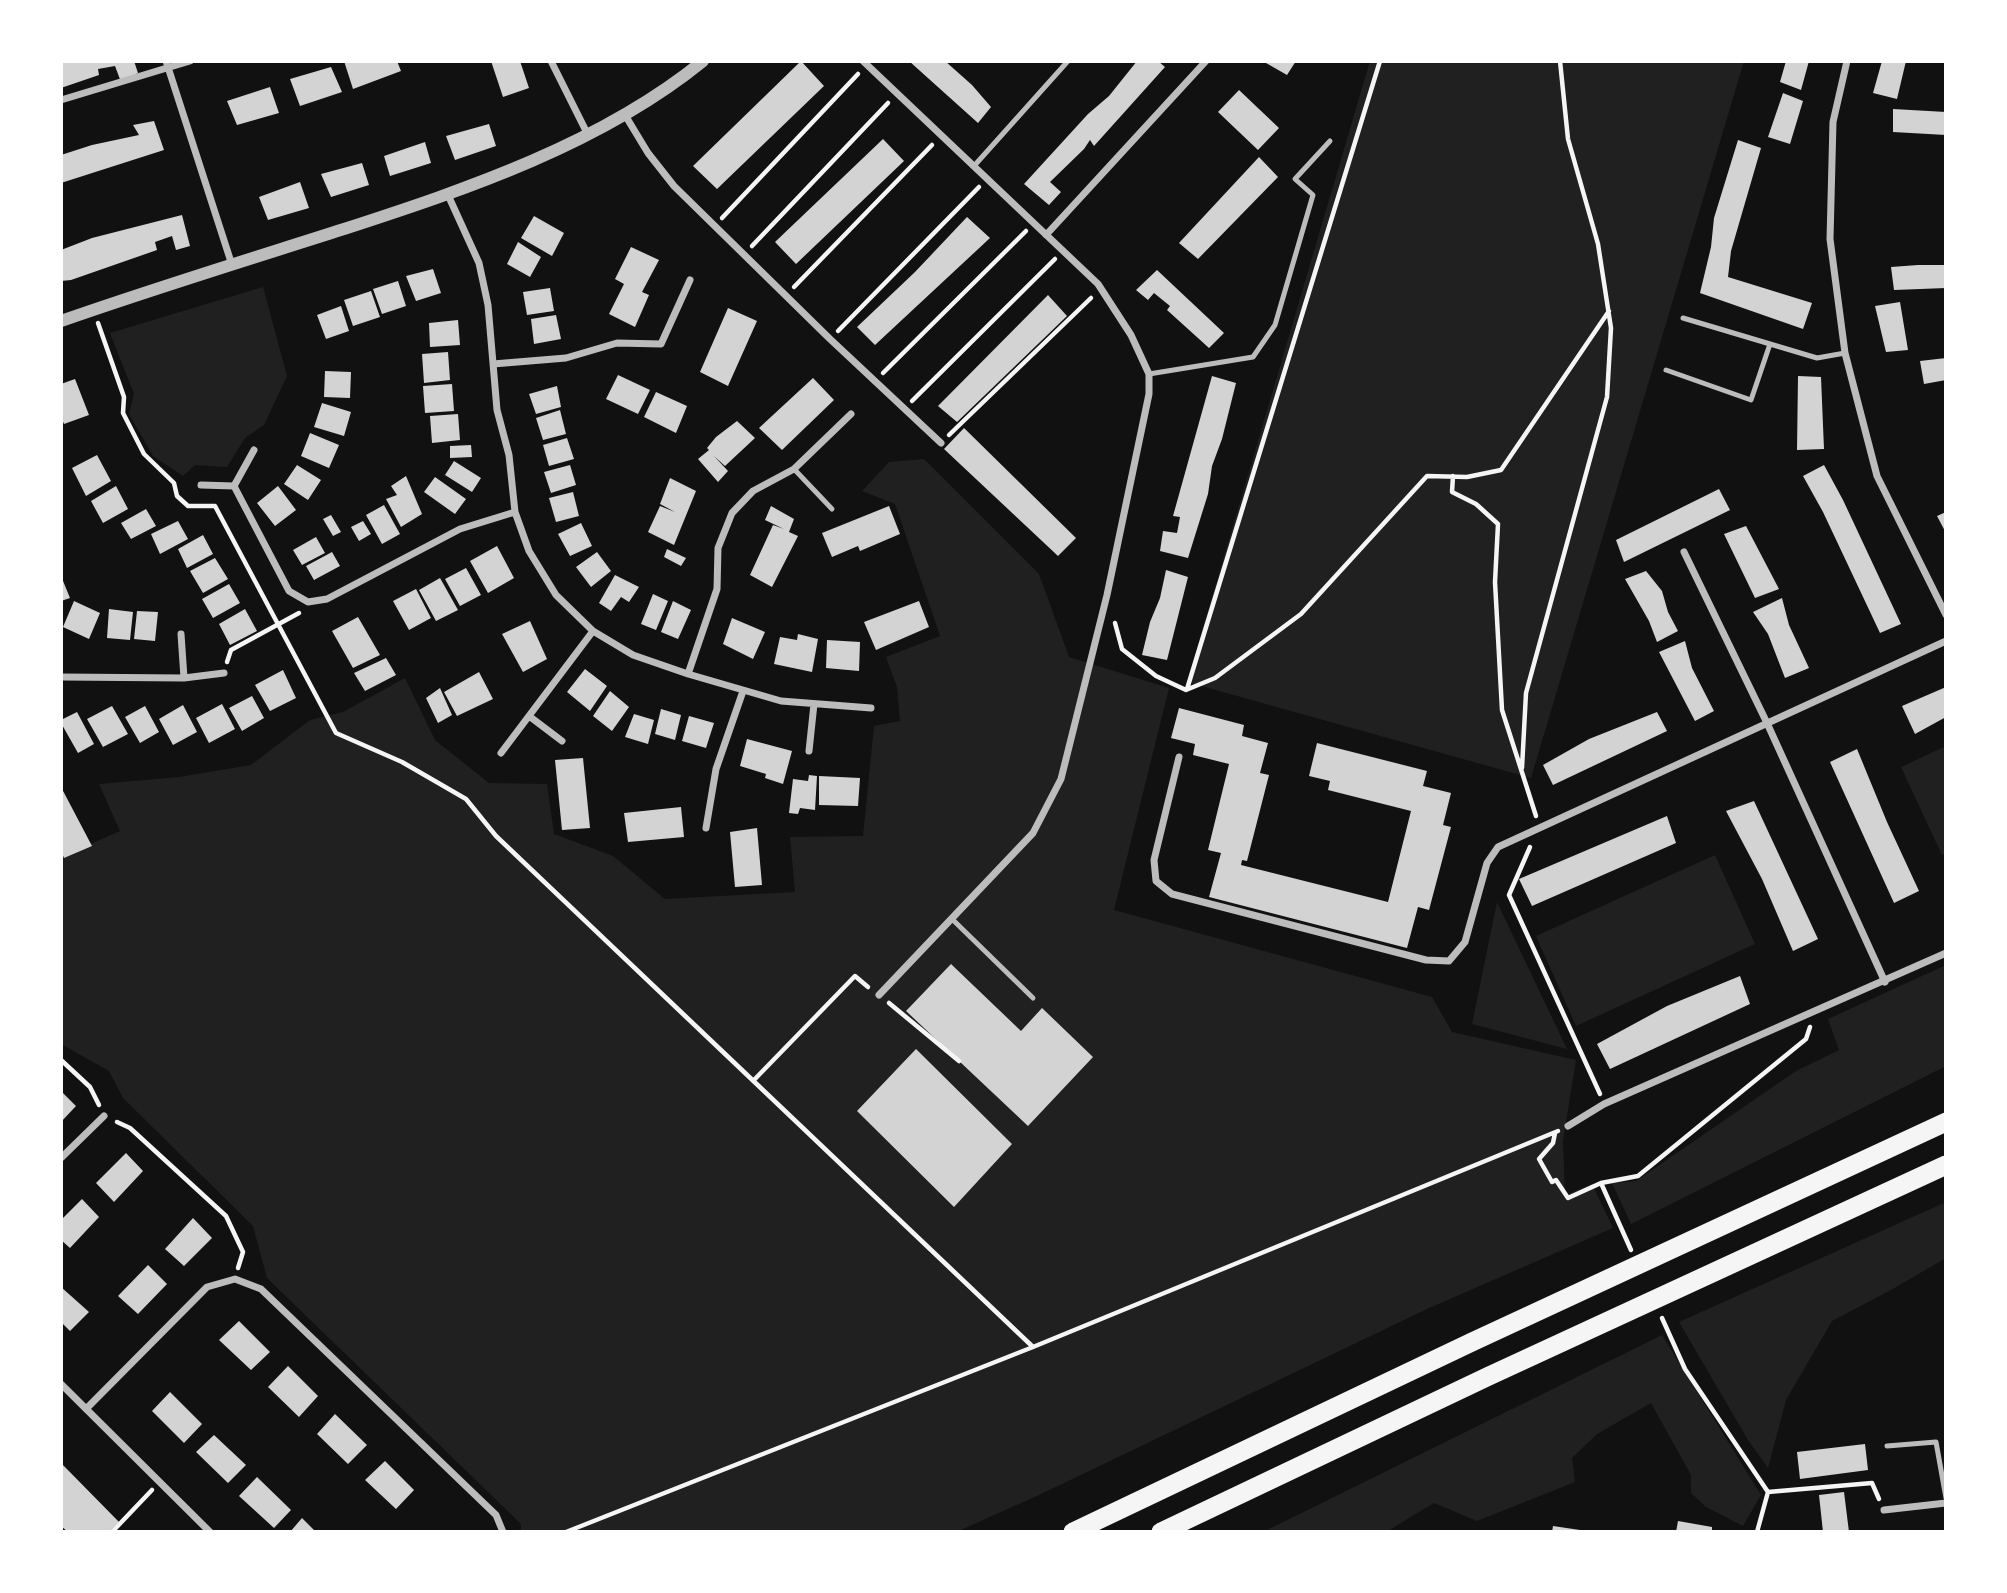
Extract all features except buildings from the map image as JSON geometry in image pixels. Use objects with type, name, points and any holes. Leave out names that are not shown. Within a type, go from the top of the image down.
[{"type":"highway","points":[[1073,1532],[1472,1342],[1946,1122]]},
{"type":"highway","points":[[1161,1532],[1489,1376],[1946,1165]]},
{"type":"street","points":[[61,100],[167,64],[190,61]]},
{"type":"street","points":[[551,61],[587,135]]},
{"type":"street","points":[[61,321],[448,195],[587,135],[625,115],[703,61]]},
{"type":"street","points":[[1046,235],[1206,61]]},
{"type":"street","points":[[1847,61],[1833,122],[1830,239],[1845,353],[1877,476],[1946,615]]},
{"type":"street","points":[[865,63],[1101,289],[1131,335],[1149,374],[1149,394],[1107,595],[1061,779],[1033,833],[879,995]]},
{"type":"street","points":[[167,64],[232,265]]},
{"type":"street","points":[[625,115],[648,153],[674,186],[941,443]]},
{"type":"street","points":[[448,195],[479,263],[488,304],[497,410],[509,455],[515,512],[529,551],[556,595],[593,631],[634,655],[780,701],[872,708]]},
{"type":"street","points":[[493,364],[566,358],[617,343],[661,344],[690,281]]},
{"type":"street","points":[[688,674],[717,589],[718,548],[732,513],[752,491],[794,469],[851,414]]},
{"type":"street","points":[[234,486],[254,450]]},
{"type":"street","points":[[201,485],[234,486]]},
{"type":"street","points":[[234,486],[289,591],[308,602],[327,599],[460,529],[515,512]]},
{"type":"street","points":[[1684,552],[1767,723],[1885,982]]},
{"type":"street","points":[[501,752],[593,631]]},
{"type":"street","points":[[181,634],[184,678]]},
{"type":"street","points":[[1179,757],[1154,860],[1156,881],[1172,894],[1426,960],[1449,961],[1465,942],[1487,863],[1498,847],[1946,640]]},
{"type":"street","points":[[61,677],[184,678],[224,673]]},
{"type":"street","points":[[706,828],[716,769],[743,691]]},
{"type":"street","points":[[809,751],[814,704]]},
{"type":"street","points":[[529,716],[562,741]]},
{"type":"street","points":[[1568,1126],[1604,1104],[1946,953]]},
{"type":"street","points":[[61,1158],[104,1116]]},
{"type":"street","points":[[86,1409],[207,1287],[236,1279],[261,1289],[496,1515],[503,1532]]},
{"type":"street","points":[[61,1384],[210,1532]]},
{"type":"street","points":[[1884,1510],[1946,1500]]},
{"type":"lane","points":[[974,166],[1068,61]]},
{"type":"lane","points":[[1149,374],[1253,357],[1275,325],[1313,195],[1295,178],[1330,141]]},
{"type":"lane","points":[[1684,318],[1817,358],[1845,353]]},
{"type":"lane","points":[[1666,370],[1751,400],[1770,344]]},
{"type":"lane","points":[[794,469],[832,509]]},
{"type":"lane","points":[[952,919],[1033,998]]},
{"type":"lane","points":[[1887,1446],[1936,1442],[1946,1500]]},
{"type":"path","points":[[1186,690],[1380,61]]},
{"type":"path","points":[[1522,768],[1526,693],[1606,397],[1611,328],[1598,244],[1568,139],[1560,61]]},
{"type":"path","points":[[715,226],[865,63]]},
{"type":"path","points":[[744,254],[897,94]]},
{"type":"path","points":[[786,295],[942,136]]},
{"type":"path","points":[[830,339],[987,179]]},
{"type":"path","points":[[875,381],[1034,223]]},
{"type":"path","points":[[904,408],[1063,251]]},
{"type":"path","points":[[941,443],[1101,289]]},
{"type":"path","points":[[93,310],[124,397],[123,413],[144,454],[174,483],[177,496],[188,506],[215,506],[336,733],[402,762],[466,799],[496,836],[1033,1347]]},
{"type":"path","points":[[1107,595],[1122,649],[1156,676],[1186,690],[1215,678],[1301,614],[1427,476],[1467,477],[1502,470],[1609,312]]},
{"type":"path","points":[[1453,476],[1452,492],[1476,504],[1498,524],[1495,582],[1502,710],[1539,827],[1509,895],[1604,1104]]},
{"type":"path","points":[[224,673],[231,650],[327,599]]},
{"type":"path","points":[[753,1081],[855,976],[959,1061]]},
{"type":"path","points":[[1555,1132],[1553,1143],[1539,1159],[1552,1182],[1556,1180],[1568,1198],[1601,1183],[1638,1176],[1806,1039],[1814,1013]]},
{"type":"path","points":[[61,1060],[90,1087],[104,1116],[130,1128],[226,1216],[243,1252],[236,1279]]},
{"type":"path","points":[[566,1532],[1033,1347],[1568,1126]]},
{"type":"path","points":[[1685,1369],[1768,1492],[1757,1532]]},
{"type":"path","points":[[112,1532],[160,1482]]},
{"type":"path","points":[[1768,1492],[1872,1483],[1884,1510]]},
{"type":"shaded area","points":[[1370,61],[1744,61],[1531,778],[1187,682]]},
{"type":"shaded area","points":[[263,287],[287,376],[264,425],[245,438],[227,467],[195,465],[183,476],[153,456],[129,414],[134,394],[110,333]]},
{"type":"shaded area","points":[[924,459],[1039,574],[1069,657],[1169,688],[1114,910],[1432,997],[1452,1032],[1576,1060],[1563,1141],[1565,1195],[1592,1184],[1613,1228],[1427,1309],[956,1532],[521,1532],[521,1524],[267,1278],[253,1226],[123,1098],[109,1071],[61,1044],[61,857],[120,831],[99,784],[179,777],[251,765],[310,720],[343,712],[405,678],[435,740],[489,783],[547,784],[554,834],[613,856],[665,899],[795,892],[790,837],[863,836],[874,726],[900,721],[897,687],[886,657],[940,636],[895,504],[862,491],[889,462]]},
{"type":"shaded area","points":[[1946,746],[1946,853],[1942,855],[1901,767]]},
{"type":"shaded area","points":[[1715,855],[1755,944],[1576,1026],[1536,936]]},
{"type":"shaded area","points":[[1497,902],[1567,1049],[1472,1024]]},
{"type":"shaded area","points":[[1946,965],[1946,1066],[1631,1224],[1612,1183],[1636,1181],[1796,1071],[1839,1050],[1828,1019]]},
{"type":"shaded area","points":[[1946,1202],[1946,1258],[1832,1321],[1786,1400],[1768,1468],[1748,1440],[1679,1322]]},
{"type":"shaded area","points":[[1662,1335],[1761,1495],[1743,1526],[1706,1507],[1691,1493],[1691,1475],[1651,1403],[1597,1434],[1572,1458],[1575,1482],[1477,1521],[1434,1503],[1386,1532],[1263,1532]]}]
